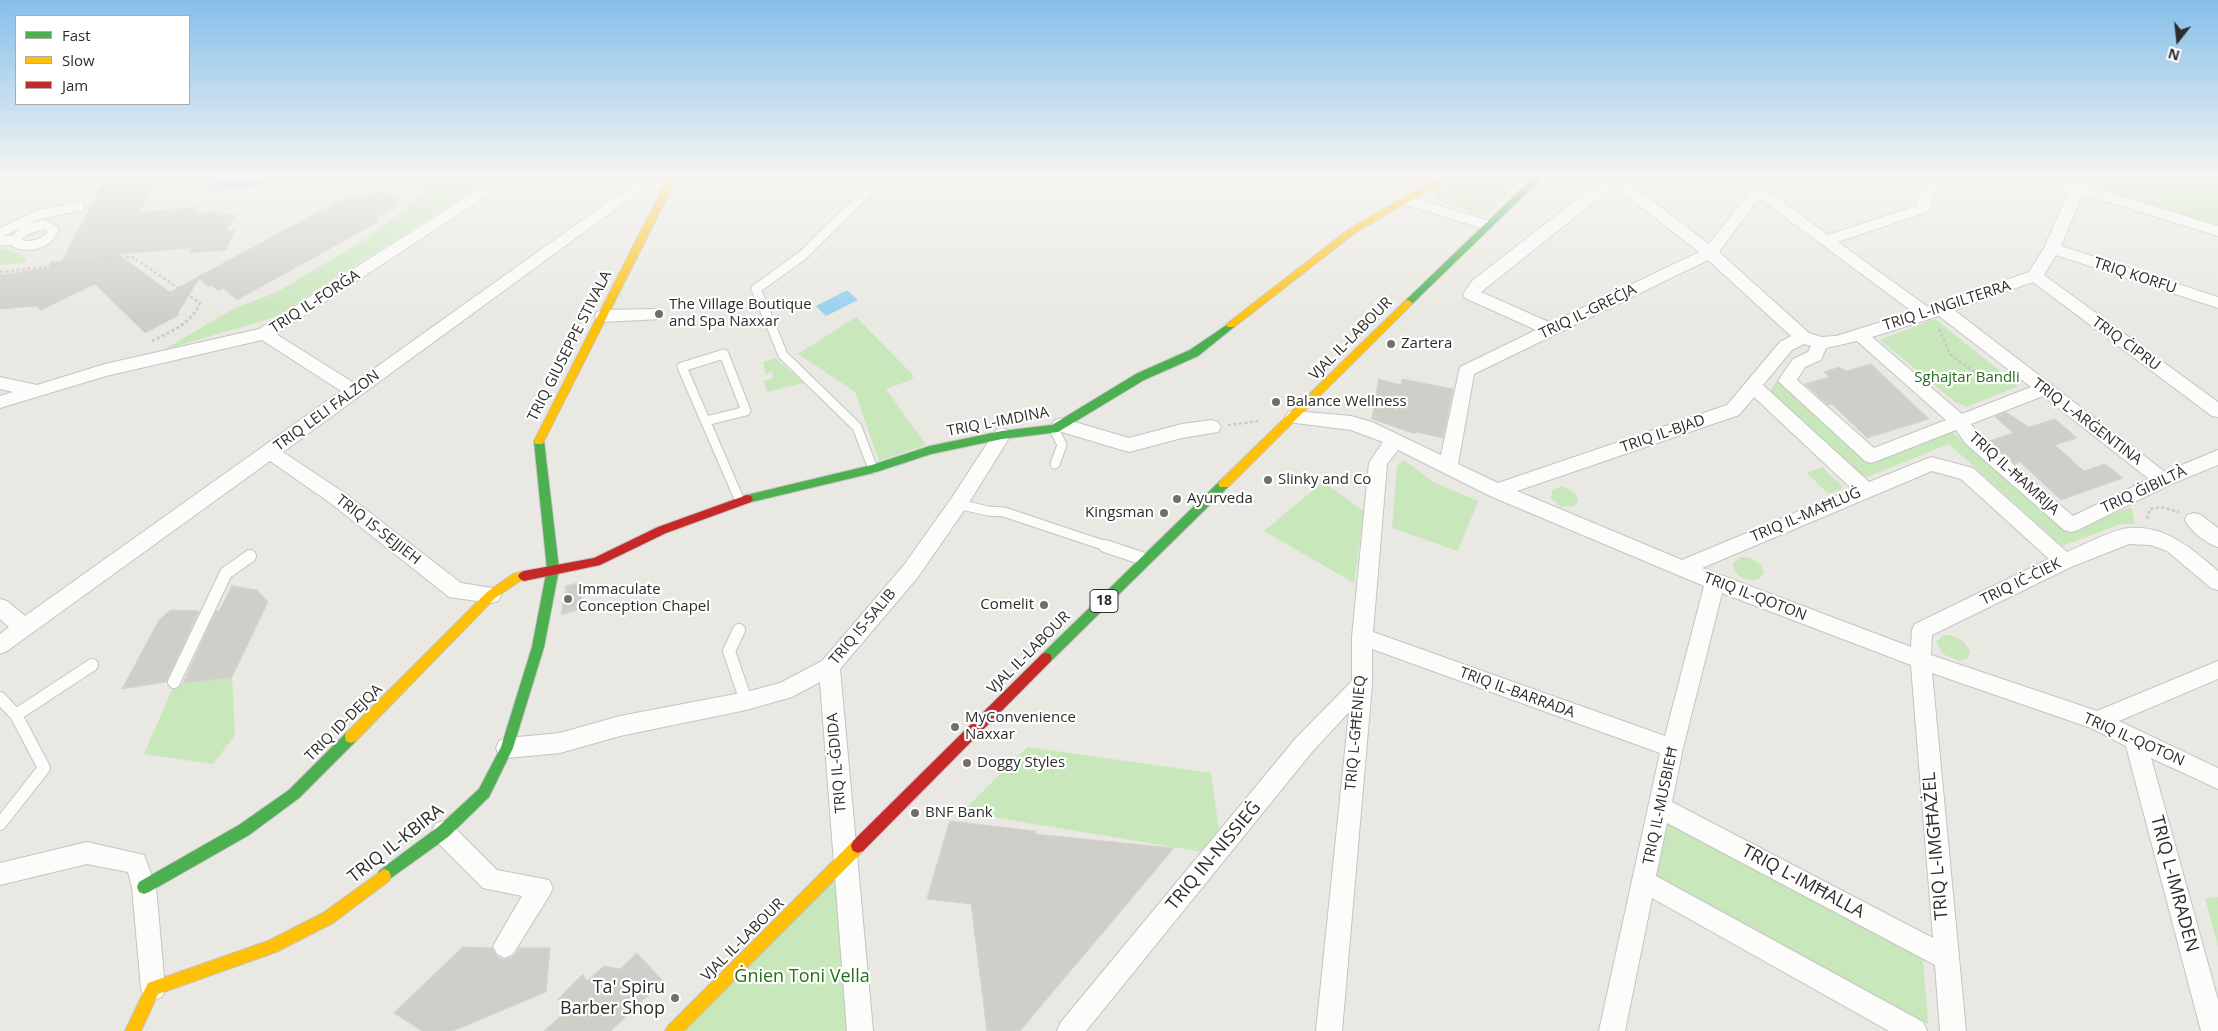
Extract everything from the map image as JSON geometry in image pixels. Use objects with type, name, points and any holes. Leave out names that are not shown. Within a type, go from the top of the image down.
[{"type":"street","name":"TRIQ IL-FORĠA","points":[[3,402],[105,370],[264,334],[435,224]]},
{"type":"street","name":"TRIQ LELI FALZON","points":[[0,646],[587,224]]},
{"type":"street","name":"TRIQ GIUSEPPE STIVALA","points":[[553,570],[539,440],[650,224]]},
{"type":"street","name":"TRIQ L-IMDINA","points":[[553,570],[596,562],[662,530],[740,501],[873,469],[930,450],[1002,435],[1057,427],[1140,377],[1194,353],[1352,231],[1364,224]]},
{"type":"street","name":"VJAL IL-LABOUR","points":[[673,1031],[1145,559],[1294,417],[1487,224]]},
{"type":"street","points":[[1551,330],[1471,294],[1479,284],[1556,224]]},
{"type":"street","points":[[1674,224],[1710,253],[1803,337],[1820,343]]},
{"type":"street","name":"TRIQ IL-GREĊJA","points":[[1448,468],[1466,371],[1710,253],[1732,224]]},
{"type":"street","name":"TRIQ L-ARĠENTINA","points":[[1805,224],[2044,389],[2163,480]]},
{"type":"street","points":[[1828,240],[1876,224]]},
{"type":"street","points":[[2035,276],[2052,248],[2062,224]]},
{"type":"street","points":[[2197,224],[2218,231]]},
{"type":"street","name":"TRIQ KORFU","points":[[2052,248],[2218,304]]},
{"type":"street","name":"TRIQ L-INGILTERRA","points":[[1820,343],[1836,342],[1933,312],[2035,276]]},
{"type":"street","name":"TRIQ ĊIPRU","points":[[2035,276],[2218,411]]},
{"type":"street","points":[[603,316],[655,315]]},
{"type":"street","points":[[264,334],[354,391]]},
{"type":"street","name":"TRIQ IL-ĦAMRIJA","points":[[1859,334],[1959,421],[1972,439],[2071,525]]},
{"type":"street","name":"TRIQ IL-BJAD","points":[[1497,490],[1733,410],[1754,387],[1786,346],[1803,337]]},
{"type":"street","name":"TRIQ IL-ĦAMRIJA","points":[[1820,343],[1815,356],[1799,363],[1787,381],[1871,456],[2044,389]]},
{"type":"street","points":[[0,383],[37,390]]},
{"type":"street","points":[[1754,387],[1865,490]]},
{"type":"street","name":"TRIQ IL-QOTON","points":[[1294,417],[1351,423],[1372,429],[1448,468],[1497,490],[1715,582],[1921,660],[2097,722],[2135,738],[2218,779]]},
{"type":"street","points":[[1057,427],[1129,445],[1182,431],[1212,427]]},
{"type":"street","name":"TRIQ IS-SALIB","points":[[507,748],[560,743],[620,726],[746,701],[785,690],[829,667],[911,570],[958,504],[1002,435]]},
{"type":"street","name":"TRIQ L-GĦENIEQ","points":[[1329,1031],[1362,684],[1362,637],[1378,463],[1394,441]]},
{"type":"street","name":"TRIQ IS-SEJJIEH","points":[[270,452],[336,497],[456,591],[491,595]]},
{"type":"street","name":"TRIQ ĠIBILTÀ","points":[[2071,525],[2163,480],[2215,463]]},
{"type":"street","name":"TRIQ IL-MAĦLUĠ","points":[[1682,568],[1930,464],[1967,473],[2064,561]]},
{"type":"street","points":[[2194,520],[2218,540]]},
{"type":"street","name":"TRIQ IĊ-ĊIEK","points":[[1921,660],[1922,630],[2064,561],[2128,536],[2152,537]]},
{"type":"street","points":[[2152,537],[2174,546],[2218,582]]},
{"type":"street","name":"TRIQ ID-DEJQA","points":[[144,888],[244,830],[294,794],[491,595],[517,577],[553,570]]},
{"type":"street","name":"TRIQ IL-KBIRA","points":[[153,988],[272,947],[328,918],[443,832],[484,793],[507,748],[538,647],[553,570]]},
{"type":"street","name":"TRIQ IL-MUSBIEĦ","points":[[1612,1031],[1672,748],[1715,582]]},
{"type":"street","points":[[0,607],[24,628]]},
{"type":"street","name":"TRIQ IL-BARRADA","points":[[1362,637],[1672,748]]},
{"type":"street","name":"TRIQ L-IMGĦAŻEL","points":[[1921,660],[1945,957],[1953,1031]]},
{"type":"street","name":"TRIQ IL-ĠDIDA","points":[[829,667],[860,1031]]},
{"type":"street","points":[[2097,722],[2218,670]]},
{"type":"street","name":"TRIQ IN-NISSIEĠ","points":[[1070,1031],[1304,745],[1362,684]]},
{"type":"street","name":"TRIQ L-IMRADEN","points":[[2135,738],[2214,1031]]},
{"type":"street","name":"TRIQ L-IMĦALLA","points":[[1660,807],[1945,957]]},
{"type":"street","points":[[443,832],[491,880],[541,888],[505,946]]},
{"type":"street","points":[[0,874],[86,853],[136,862],[144,888],[153,988],[133,1031]]},
{"type":"street","points":[[1645,882],[1914,1031]]},
{"type":"lane","points":[[0,233],[17,224]]},
{"type":"lane","points":[[834,224],[803,255],[756,289],[783,354],[858,426],[873,469]]},
{"type":"lane","points":[[0,241],[16,240]]},
{"type":"lane","points":[[706,421],[746,411],[724,354],[682,368],[740,501]]},
{"type":"lane","points":[[1055,464],[1062,445],[1057,427]]},
{"type":"lane","points":[[958,504],[988,511],[1004,512],[1145,559]]},
{"type":"lane","points":[[174,682],[226,573],[250,556]]},
{"type":"lane","points":[[739,630],[729,651],[746,701]]},
{"type":"lane","points":[[16,714],[92,665]]},
{"type":"lane","points":[[0,698],[16,714],[44,768],[0,824]]},
{"type":"path","points":[[0,272],[133,257],[200,303],[199,308],[191,317],[147,344]]},
{"type":"path","points":[[1939,328],[1950,354],[1978,375],[2011,384]]},
{"type":"path","points":[[1212,427],[1294,417]]},
{"type":"path","points":[[2152,537],[2146,517],[2150,509],[2161,507],[2175,510],[2194,520]]},
{"type":"green space","points":[[385,224],[419,224],[275,317],[163,350],[235,308],[277,292],[369,237]]},
{"type":"green space","points":[[2206,224],[2218,224],[2218,228]]},
{"type":"green space","points":[[0,248],[20,253],[27,259],[23,263],[0,265]]},
{"type":"green space","points":[[856,317],[914,376],[911,380],[886,389],[926,445],[879,461],[855,392],[798,354]]},
{"type":"green space","name":"Sghajtar Bandli","points":[[1935,319],[2019,386],[1966,407],[1955,402],[1880,340]]},
{"type":"green space","points":[[775,358],[804,383],[767,392],[764,381],[773,378],[772,372],[766,374],[763,362]]},
{"type":"green space","points":[[1779,379],[1868,462],[1951,431],[2070,530],[2131,507],[2135,524],[2121,524],[2062,546],[1949,444],[1865,478],[1770,391]]},
{"type":"green space","points":[[1404,460],[1433,482],[1478,501],[1458,551],[1392,528],[1397,466]]},
{"type":"green space","points":[[1822,467],[1842,486],[1841,489],[1828,494],[1807,473]]},
{"type":"green space","points":[[1323,482],[1364,511],[1354,583],[1264,531]]},
{"type":"green space","points":[[1562,486],[1575,493],[1578,500],[1575,506],[1561,507],[1551,499],[1552,490]]},
{"type":"green space","points":[[1741,557],[1752,559],[1761,565],[1764,572],[1760,578],[1747,580],[1736,572],[1733,563]]},
{"type":"green space","points":[[1944,635],[1956,637],[1963,641],[1970,651],[1968,658],[1959,661],[1943,654],[1936,642]]},
{"type":"green space","points":[[232,677],[235,735],[213,764],[144,754],[174,685],[212,678]]},
{"type":"green space","points":[[1027,747],[1211,773],[1219,830],[1203,852],[962,812]]},
{"type":"green space","points":[[1665,820],[1923,957],[1928,1024],[1655,877]]},
{"type":"green space","name":"Ġnien Toni Vella","points":[[845,858],[860,1031],[673,1031]]},
{"type":"green space","points":[[2218,897],[2218,946],[2205,898]]},
{"type":"water","points":[[847,290],[858,300],[826,316],[816,306]]},
{"type":"building","points":[[81,224],[230,224],[227,231],[235,230],[226,250],[189,253],[191,248],[118,254],[170,292],[296,224],[374,224],[237,300],[223,288],[218,291],[212,285],[209,287],[199,279],[178,313],[179,315],[145,333],[95,284],[41,310],[36,306],[0,309],[0,275],[48,268],[51,262],[62,261]]},
{"type":"building","points":[[1871,364],[1929,419],[1867,438],[1832,404],[1828,405],[1805,384],[1829,377],[1824,372],[1839,367],[1846,371]]},
{"type":"building","points":[[1379,379],[1401,385],[1402,379],[1453,389],[1443,438],[1416,432],[1415,434],[1372,419]]},
{"type":"building","points":[[2006,412],[2029,427],[2055,419],[2077,438],[2055,445],[2084,471],[2105,464],[2123,478],[2061,500],[2020,462],[2015,464],[1989,441],[2013,433],[1995,417]]},
{"type":"building","name":"Immaculate Conception Chapel","points":[[580,583],[583,608],[561,615],[566,586]]},
{"type":"building","points":[[232,586],[257,590],[268,602],[232,677],[183,683],[216,611],[219,611]]},
{"type":"building","points":[[171,610],[199,611],[166,682],[122,689],[159,620]]},
{"type":"building","points":[[950,821],[1036,831],[1035,834],[1174,848],[1020,1031],[987,1031],[971,904],[927,899]]},
{"type":"building","points":[[463,947],[492,948],[496,956],[504,960],[514,956],[519,948],[550,948],[546,992],[453,1031],[422,1031],[394,1013]]},
{"type":"building","points":[[637,953],[663,981],[611,1031],[544,1031],[567,1010],[558,999],[583,974],[587,981],[604,966],[620,969]]},
{"type":"traffic: fast","points":[[1408,303],[1490,224]]},
{"type":"traffic: fast","points":[[747,499],[873,469],[930,450],[1002,435],[1054,429],[1140,377],[1194,353],[1231,325]]},
{"type":"traffic: fast","points":[[384,876],[443,832],[484,793],[507,748],[538,647],[553,569],[539,441]]},
{"type":"traffic: fast","points":[[1046,658],[1224,484]]},
{"type":"traffic: fast","points":[[144,887],[244,830],[294,794],[351,737]]},
{"type":"traffic: slow","points":[[539,441],[649,224]]},
{"type":"traffic: slow","points":[[1231,325],[1352,231],[1364,224]]},
{"type":"traffic: slow","points":[[1224,484],[1408,303]]},
{"type":"traffic: slow","points":[[351,737],[491,595],[517,577],[524,576]]},
{"type":"traffic: slow","points":[[673,1031],[858,846]]},
{"type":"traffic: slow","points":[[133,1031],[153,988],[271,947],[328,918],[384,876]]},
{"type":"traffic: jam","points":[[524,576],[596,562],[662,530],[747,499]]},
{"type":"traffic: jam","points":[[858,846],[1046,658]]},
{"type":"place","name":"The Village Boutique and Spa Naxxar","points":[[659,314]]},
{"type":"place","name":"Zartera","points":[[1391,344]]},
{"type":"place","name":"Balance Wellness","points":[[1276,402]]},
{"type":"place","name":"Slinky and Co","points":[[1268,480]]},
{"type":"place","name":"Ayurveda","points":[[1177,499]]},
{"type":"place","name":"Kingsman","points":[[1164,513]]},
{"type":"place","name":"Immaculate Conception Chapel","points":[[568,599]]},
{"type":"place","name":"Comelit","points":[[1044,605]]},
{"type":"place","name":"MyConvenience Naxxar","points":[[955,727]]},
{"type":"place","name":"Doggy Styles","points":[[967,763]]},
{"type":"place","name":"BNF Bank","points":[[915,813]]},
{"type":"place","name":"Ta' Spiru Barber Shop","points":[[675,998]]}]
